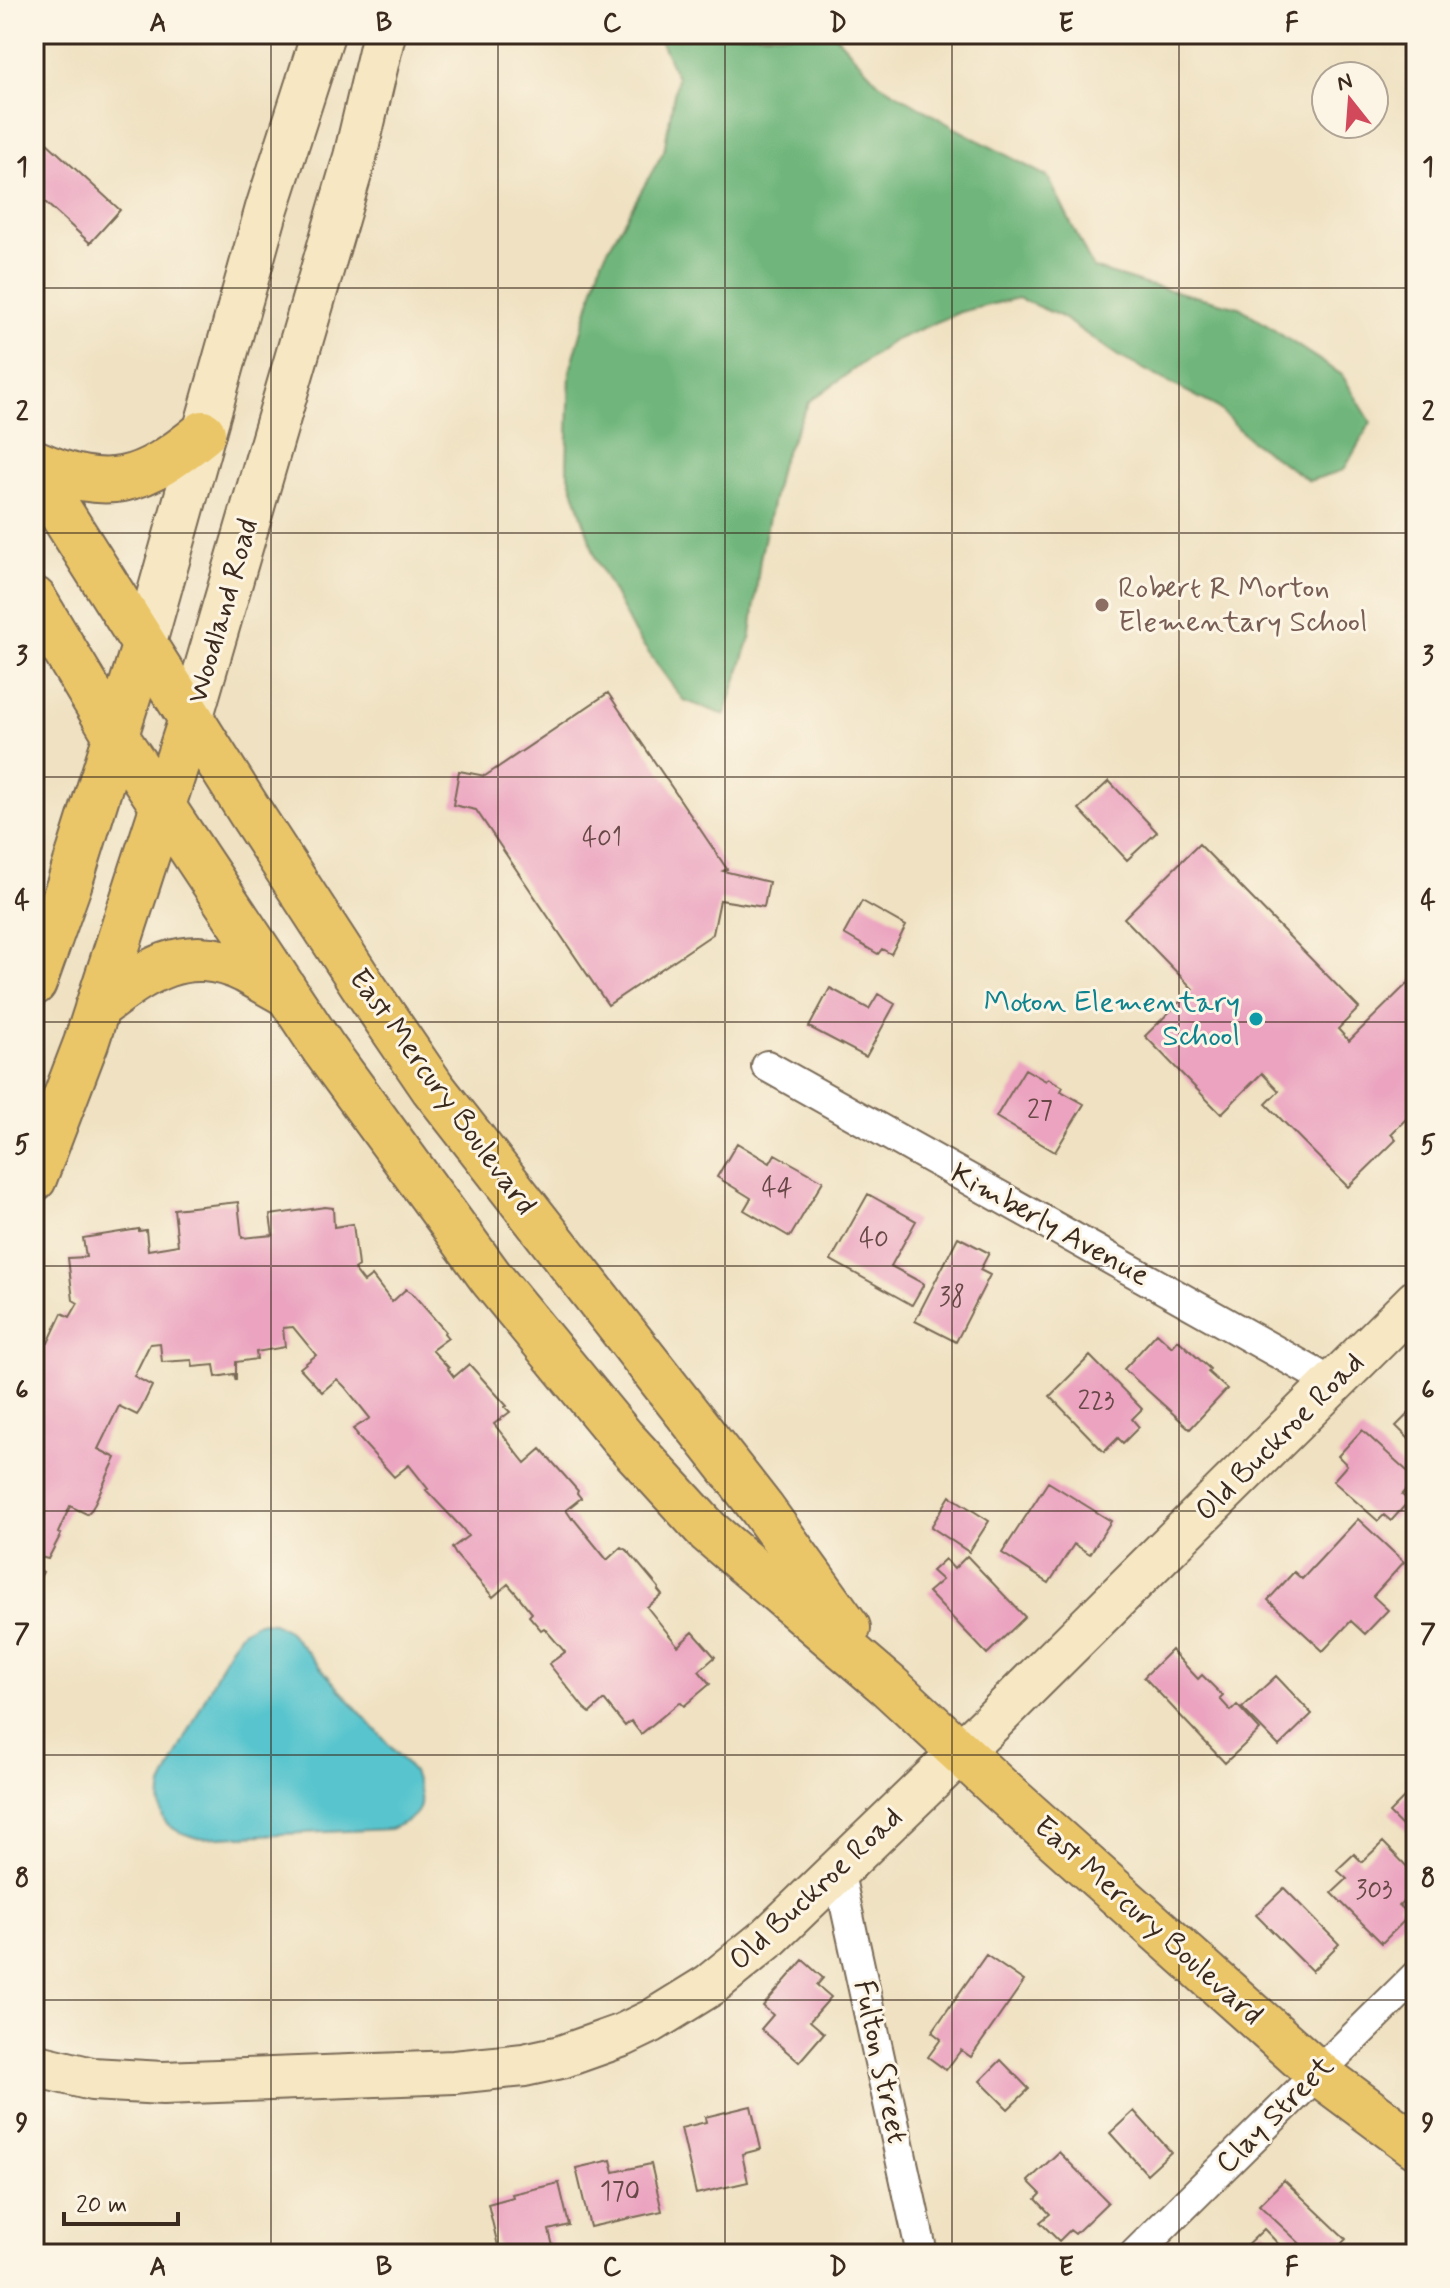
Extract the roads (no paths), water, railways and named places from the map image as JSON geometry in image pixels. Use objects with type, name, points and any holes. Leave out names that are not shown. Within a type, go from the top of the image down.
[{"type":"main road","points":[[34,462],[83,480],[134,477],[176,455],[203,433]]},
{"type":"main road","name":"East Mercury Boulevard","points":[[34,470],[362,984],[433,1088],[762,1509],[889,1686]]},
{"type":"main road","name":"East Mercury Boulevard","points":[[34,599],[116,736],[288,996],[492,1279],[622,1437],[708,1531],[889,1686],[1318,2073],[1416,2146]]},
{"type":"main road","points":[[34,983],[69,885],[144,646]]},
{"type":"main road","name":"Woodland Road","points":[[34,1179],[97,1008],[191,719]]},
{"type":"main road","points":[[97,1008],[148,972],[190,958],[211,960],[246,971],[288,996]]},
{"type":"street","points":[[144,646],[267,208],[324,34],[381,45]]},
{"type":"street","name":"Woodland Road","points":[[191,719],[355,157],[381,45]]},
{"type":"street","name":"Kimberly Avenue","points":[[767,1066],[1334,1384]]},
{"type":"street","name":"Old Buckroe Road","points":[[34,2065],[92,2079],[163,2083],[454,2072],[524,2065],[561,2057],[643,2026],[710,1985],[769,1937],[960,1753],[1416,1301]]},
{"type":"street","name":"Fulton Street","points":[[838,1870],[922,2254]]},
{"type":"street","name":"Clay Street","points":[[1135,2254],[1416,1976]]},
{"type":"water","points":[[258,1622],[274,1623],[289,1632],[413,1772],[420,1801],[416,1814],[410,1819],[390,1829],[197,1838],[177,1831],[165,1821],[160,1807],[162,1786],[230,1647],[242,1631]]},
{"type":"place","name":"Robert R Morton Elementary School","points":[[1102,605]]},
{"type":"place","name":"Moton Elementary School","points":[[1256,1019]]}]
